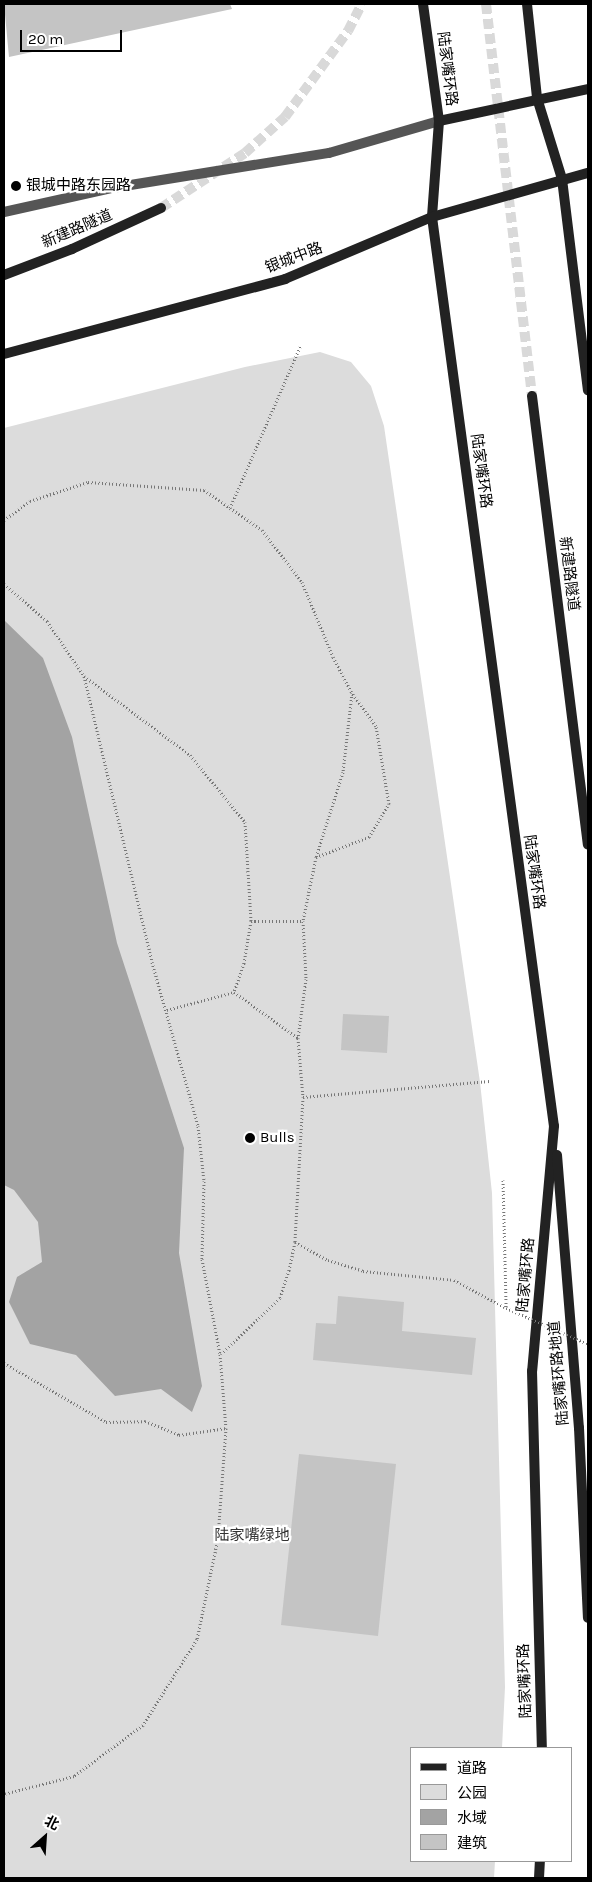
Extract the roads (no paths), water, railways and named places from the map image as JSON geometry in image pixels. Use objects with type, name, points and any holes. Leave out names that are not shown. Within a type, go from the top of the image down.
[{"type":"main road","name":"陆家嘴环路","points":[[424,4],[439,121],[432,217],[554,1126],[532,1371],[542,1747]]},
{"type":"main road","points":[[527,4],[537,98],[562,179],[588,390]]},
{"type":"main road","points":[[439,121],[537,98],[588,90]]},
{"type":"main road","name":"银城中路","points":[[4,354],[286,279],[432,217],[588,173]]},
{"type":"main road","name":"新建路隧道","points":[[4,275],[72,249],[161,208]]},
{"type":"main road","name":"新建路隧道","points":[[532,396],[588,845]]},
{"type":"main road","name":"陆家嘴环路地道","points":[[554,1126],[579,1428],[588,1618]]},
{"type":"main road","points":[[539,1878],[540,1862]]},
{"type":"street","points":[[4,212],[112,188],[329,153],[439,121]]},
{"type":"water","points":[[4,620],[43,658],[72,737],[117,943],[184,1148],[179,1253],[202,1386],[192,1412],[161,1389],[115,1396],[76,1355],[30,1344],[9,1302],[17,1277],[42,1262],[38,1222],[14,1190],[4,1185]]},
{"type":"tunnel","points":[[161,208],[245,153],[285,117],[348,31],[362,4]]},
{"type":"tunnel","points":[[486,4],[532,396]]},
{"type":"place","name":"银城中路东园路","points":[[16,186]]},
{"type":"place","name":"Bulls","points":[[250,1138]]},
{"type":"park label","name":"陆家嘴绿地","points":[[252,1536]]}]
